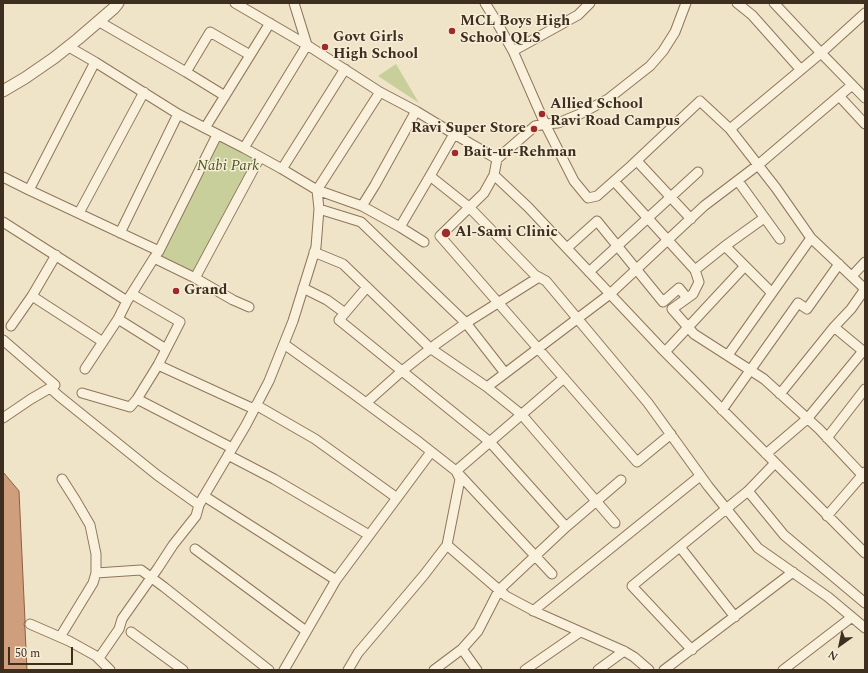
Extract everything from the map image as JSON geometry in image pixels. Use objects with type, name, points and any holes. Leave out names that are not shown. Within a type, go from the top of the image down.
[{"type":"street","points":[[3,91],[25,78],[68,47],[118,3]]},
{"type":"street","points":[[235,3],[307,45],[380,92],[416,111],[497,159]]},
{"type":"street","points":[[244,148],[307,45],[294,3]]},
{"type":"street","points":[[485,3],[496,18],[513,51],[545,124],[574,181],[588,198],[597,196],[637,161],[700,101],[730,128],[811,238],[865,288],[851,309],[834,327],[780,394]]},
{"type":"street","points":[[513,51],[578,15],[590,3]]},
{"type":"street","points":[[671,434],[637,462],[440,236],[484,192],[494,175],[497,159],[535,126],[558,123],[580,114],[608,99],[650,66],[663,51],[675,32],[686,3]]},
{"type":"street","points":[[737,3],[752,15],[801,70]]},
{"type":"street","points":[[774,3],[865,98]]},
{"type":"street","points":[[730,128],[801,70],[864,15]]},
{"type":"street","points":[[98,21],[225,96]]},
{"type":"street","points":[[205,128],[270,23]]},
{"type":"street","points":[[186,72],[210,32],[250,55]]},
{"type":"street","points":[[68,47],[95,62],[178,114],[244,148],[317,190],[362,206],[424,242]]},
{"type":"street","points":[[29,190],[95,62]]},
{"type":"street","points":[[282,169],[345,70]]},
{"type":"street","points":[[487,387],[610,294],[704,206],[758,166],[840,97],[852,85]]},
{"type":"street","points":[[79,213],[144,92]]},
{"type":"street","points":[[99,658],[119,629],[122,619],[150,577],[196,516],[199,505],[246,425],[268,381],[293,321],[316,247],[319,209],[317,190],[380,92]]},
{"type":"street","points":[[840,97],[865,124]]},
{"type":"street","points":[[362,206],[416,111]]},
{"type":"street","points":[[120,233],[178,114]]},
{"type":"street","points":[[400,227],[454,134]]},
{"type":"street","points":[[85,369],[156,255],[217,135]]},
{"type":"street","points":[[195,278],[260,157]]},
{"type":"street","points":[[637,161],[691,219]]},
{"type":"street","points":[[589,272],[698,172]]},
{"type":"street","points":[[494,175],[528,207],[665,352],[865,553]]},
{"type":"street","points":[[430,176],[469,207],[535,275],[546,281],[648,402],[700,476],[758,548],[828,597],[865,628]]},
{"type":"street","points":[[3,177],[120,233],[233,300],[249,307]]},
{"type":"street","points":[[614,181],[695,270],[700,282],[693,294],[672,308],[688,327],[694,334],[764,379],[807,418],[864,475],[827,516]]},
{"type":"street","points":[[738,181],[780,239]]},
{"type":"street","points":[[319,209],[361,222],[466,323],[506,373]]},
{"type":"street","points":[[695,270],[764,218]]},
{"type":"street","points":[[567,248],[597,221],[663,302],[679,288],[687,298]]},
{"type":"street","points":[[3,222],[56,255],[130,297],[180,322],[158,365],[130,407],[82,393]]},
{"type":"street","points":[[728,355],[811,238]]},
{"type":"street","points":[[725,246],[772,293]]},
{"type":"street","points":[[314,252],[343,264],[430,348],[487,387],[522,415],[615,524]]},
{"type":"street","points":[[11,326],[32,296],[56,255]]},
{"type":"street","points":[[852,276],[865,262]]},
{"type":"street","points":[[722,410],[798,303],[807,309],[839,264]]},
{"type":"street","points":[[665,352],[745,266]]},
{"type":"street","points":[[366,403],[430,348],[498,302],[539,277]]},
{"type":"street","points":[[367,286],[338,320],[490,442],[566,527]]},
{"type":"street","points":[[303,288],[327,300],[345,313]]},
{"type":"street","points":[[32,296],[103,342]]},
{"type":"street","points":[[118,318],[166,349]]},
{"type":"street","points":[[766,454],[807,418],[863,351],[834,327]]},
{"type":"street","points":[[3,340],[55,385],[3,418]]},
{"type":"street","points":[[284,344],[366,403],[456,471],[552,574]]},
{"type":"street","points":[[158,365],[255,407],[315,438],[397,498]]},
{"type":"street","points":[[456,471],[564,378]]},
{"type":"street","points":[[50,388],[157,475],[199,505]]},
{"type":"street","points":[[827,438],[865,389]]},
{"type":"street","points":[[136,399],[230,452],[369,535]]},
{"type":"street","points":[[284,670],[336,580],[431,452]]},
{"type":"street","points":[[692,650],[632,586],[748,491],[774,463]]},
{"type":"street","points":[[348,670],[358,653],[424,575],[447,545],[460,479],[456,471]]},
{"type":"street","points":[[533,611],[700,476]]},
{"type":"street","points":[[60,637],[93,583],[96,573],[96,554],[90,525],[62,479]]},
{"type":"street","points":[[434,670],[462,649],[478,631],[499,590],[566,527],[621,480]]},
{"type":"street","points":[[748,491],[784,535],[865,603]]},
{"type":"street","points":[[204,496],[336,580]]},
{"type":"street","points":[[447,545],[506,596],[533,611],[624,651],[634,657],[649,670]]},
{"type":"street","points":[[680,547],[735,617]]},
{"type":"street","points":[[195,549],[306,631]]},
{"type":"street","points":[[96,573],[141,570],[269,670]]},
{"type":"street","points":[[664,670],[793,572]]},
{"type":"street","points":[[783,670],[852,617]]},
{"type":"street","points":[[30,624],[69,641],[99,658],[110,670]]},
{"type":"street","points":[[131,632],[183,670]]},
{"type":"street","points":[[525,670],[580,632]]},
{"type":"street","points":[[462,649],[477,670]]},
{"type":"street","points":[[598,670],[624,651]]},
{"type":"green space","points":[[396,64],[419,103],[378,76]]},
{"type":"green space","name":"Nabi Park","points":[[220,138],[255,158],[194,274],[161,256]]},
{"type":"building","points":[[3,472],[19,491],[27,670],[3,670]]},
{"type":"place","name":"MCL Boys High School QLS","points":[[452,31]]},
{"type":"place","name":"Govt Girls High School","points":[[325,47]]},
{"type":"place","name":"Allied School Ravi Road Campus","points":[[542,114]]},
{"type":"place","name":"Ravi Super Store","points":[[534,129]]},
{"type":"place","name":"Bait-ur-Rehman","points":[[455,153]]},
{"type":"place","name":"Al-Sami Clinic","points":[[446,233]]},
{"type":"place","name":"Grand","points":[[176,291]]}]
